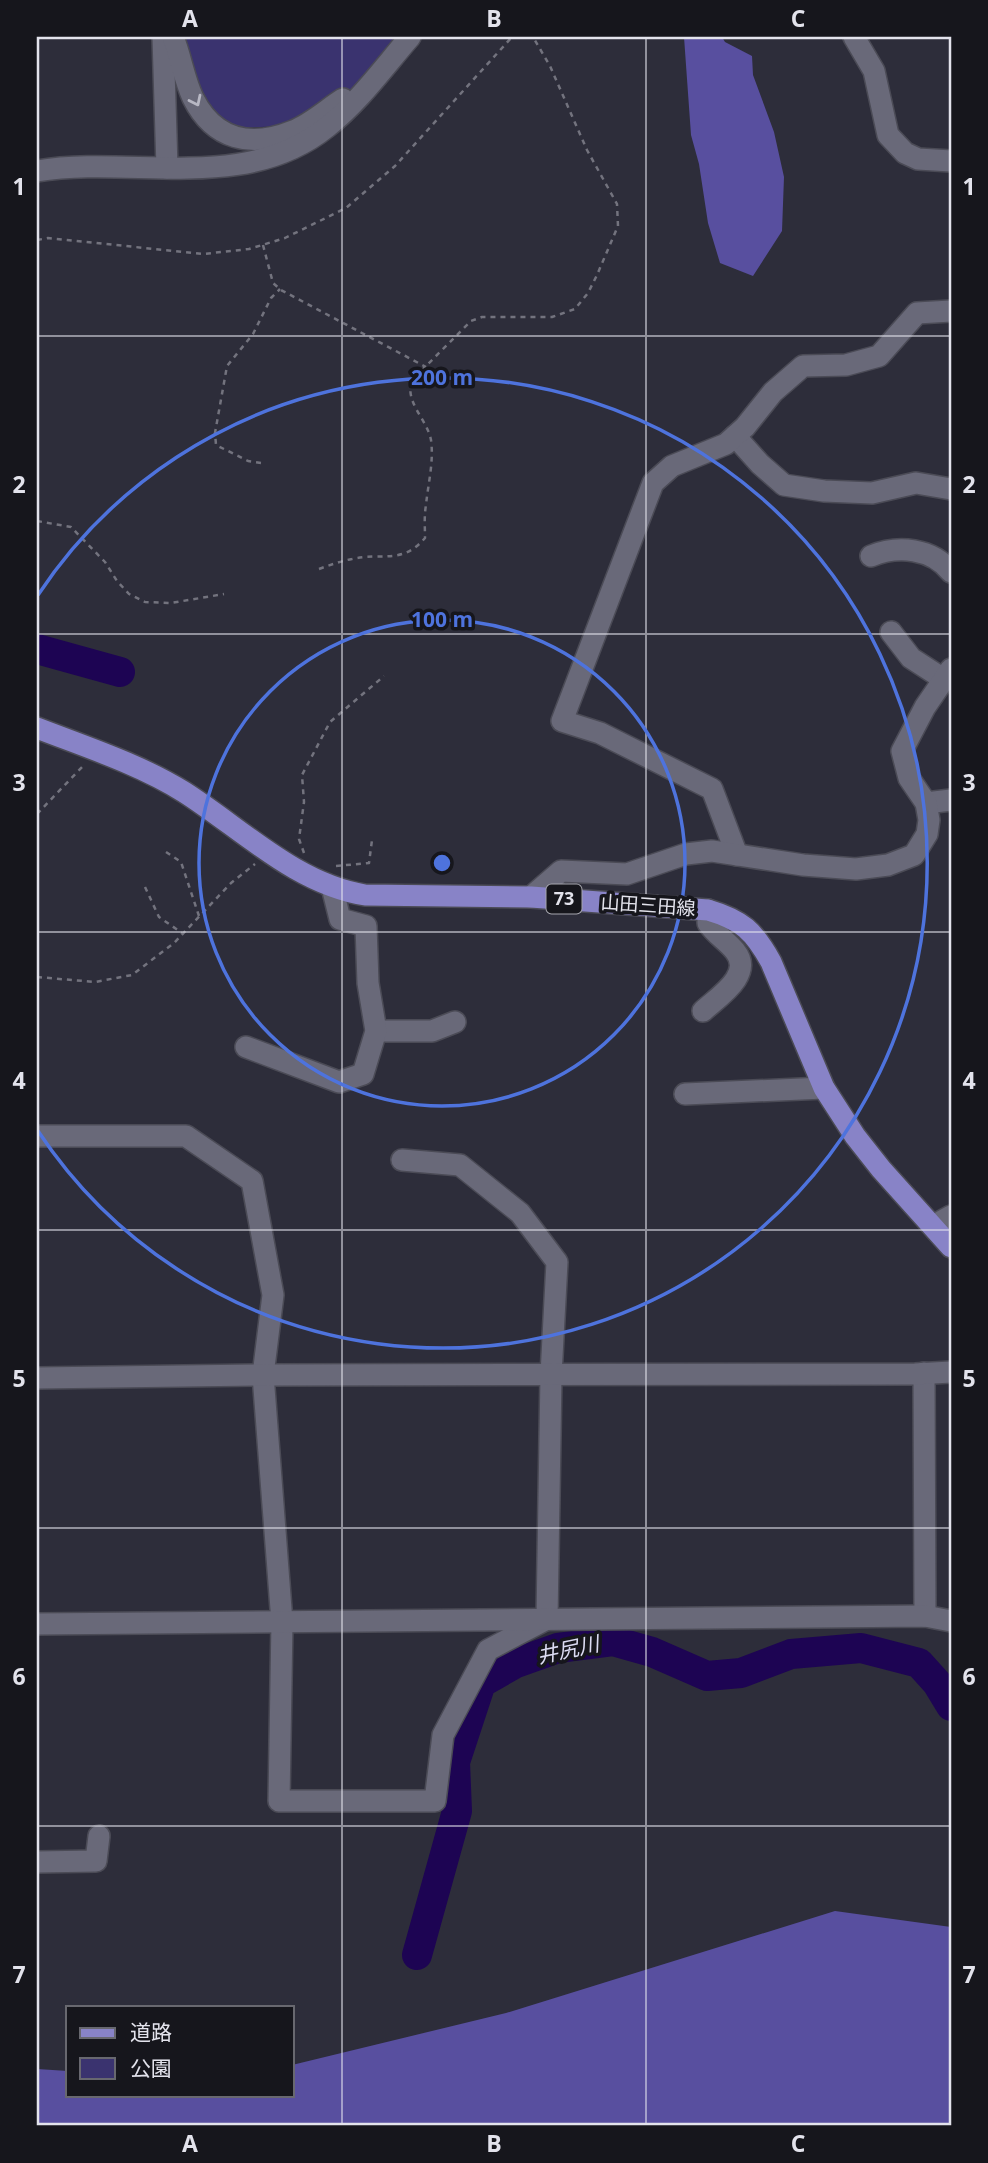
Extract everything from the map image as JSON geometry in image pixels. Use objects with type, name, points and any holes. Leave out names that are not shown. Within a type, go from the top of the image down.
[{"type":"main road","name":"山田三田線","points":[[37,728],[95,750],[184,792],[270,852],[332,887],[365,895],[531,897],[708,910],[732,917],[761,943],[824,1088],[855,1136],[881,1169],[942,1221],[951,1247]]},
{"type":"street","points":[[163,37],[167,168]]},
{"type":"street","points":[[173,37],[192,96],[203,115],[217,129],[232,138],[266,138],[295,131],[360,87],[385,66]]},
{"type":"street","points":[[37,171],[78,167],[232,166],[259,162],[285,153],[329,126],[410,37]]},
{"type":"street","points":[[854,37],[874,71],[888,135],[905,153],[918,159],[951,161]]},
{"type":"street","points":[[737,855],[712,789],[600,733],[562,721],[653,483],[673,466],[726,444],[746,427],[773,391],[803,366],[846,365],[879,356],[918,313],[951,311]]},
{"type":"street","points":[[735,436],[760,464],[785,485],[824,491],[872,493],[916,483],[951,489]]},
{"type":"street","points":[[871,556],[887,550],[921,551],[945,565],[951,572]]},
{"type":"street","points":[[531,897],[561,871],[627,874],[686,854],[712,851],[803,865],[856,869],[888,865],[915,855],[927,834],[929,820],[926,803],[909,778],[902,751],[925,707],[948,674],[911,658],[891,632]]},
{"type":"street","points":[[926,803],[951,800]]},
{"type":"street","points":[[246,1048],[339,1082],[363,1074],[376,1031],[368,983],[366,926],[340,919],[332,887]]},
{"type":"street","points":[[703,1011],[740,974],[737,953],[708,923],[708,910]]},
{"type":"street","points":[[376,1031],[432,1031],[455,1021]]},
{"type":"street","points":[[685,1094],[824,1088]]},
{"type":"street","points":[[37,1136],[186,1136],[252,1181],[273,1295],[262,1376],[282,1622],[279,1801],[435,1801],[443,1735],[488,1650],[547,1619]]},
{"type":"street","points":[[402,1160],[460,1165],[520,1213],[557,1262],[551,1376],[547,1619]]},
{"type":"street","points":[[37,1378],[951,1372]]},
{"type":"street","points":[[924,1373],[925,1616]]},
{"type":"street","points":[[37,1624],[925,1616],[951,1621]]},
{"type":"street","points":[[37,1862],[96,1861],[99,1836]]},
{"type":"path","points":[[37,240],[48,238],[203,254],[249,249],[285,237],[346,208],[395,166],[512,37]]},
{"type":"path","points":[[319,569],[353,558],[398,556],[416,549],[425,538],[431,442],[409,389],[412,380],[471,321],[482,317],[552,317],[575,309],[588,293],[618,226],[617,204],[587,150],[550,65],[533,37]]},
{"type":"path","points":[[263,245],[273,283],[280,289],[426,367]]},
{"type":"path","points":[[261,463],[248,461],[216,445],[215,433],[227,366],[253,334],[271,298],[280,289]]},
{"type":"path","points":[[37,521],[71,527],[105,562],[117,582],[129,594],[145,602],[171,603],[224,594]]},
{"type":"path","points":[[306,859],[299,839],[304,802],[302,775],[330,722],[384,676]]},
{"type":"path","points":[[37,814],[88,761],[95,750]]},
{"type":"path","points":[[166,852],[181,862],[199,916]]},
{"type":"path","points":[[37,976],[94,982],[132,975],[153,961],[182,933],[159,917],[145,887]]},
{"type":"green space","points":[[179,37],[397,37],[348,97],[310,125],[236,128],[207,109]]},
{"type":"shaded area","points":[[684,37],[722,37],[725,42],[752,56],[753,75],[774,132],[784,177],[782,231],[753,276],[720,263],[708,223],[699,164],[691,135]]},
{"type":"shaded area","points":[[835,1911],[951,1927],[951,2126],[37,2126],[37,2069],[66,2071],[66,2096],[294,2096],[294,2065],[506,2013]]},
{"type":"waterway","points":[[37,649],[120,672]]},
{"type":"waterway","name":"井尻川","points":[[417,1955],[457,1811],[455,1762],[481,1683],[516,1663],[558,1648],[613,1641],[652,1652],[707,1676],[741,1673],[791,1654],[861,1648],[919,1663],[937,1683],[951,1706]]}]
